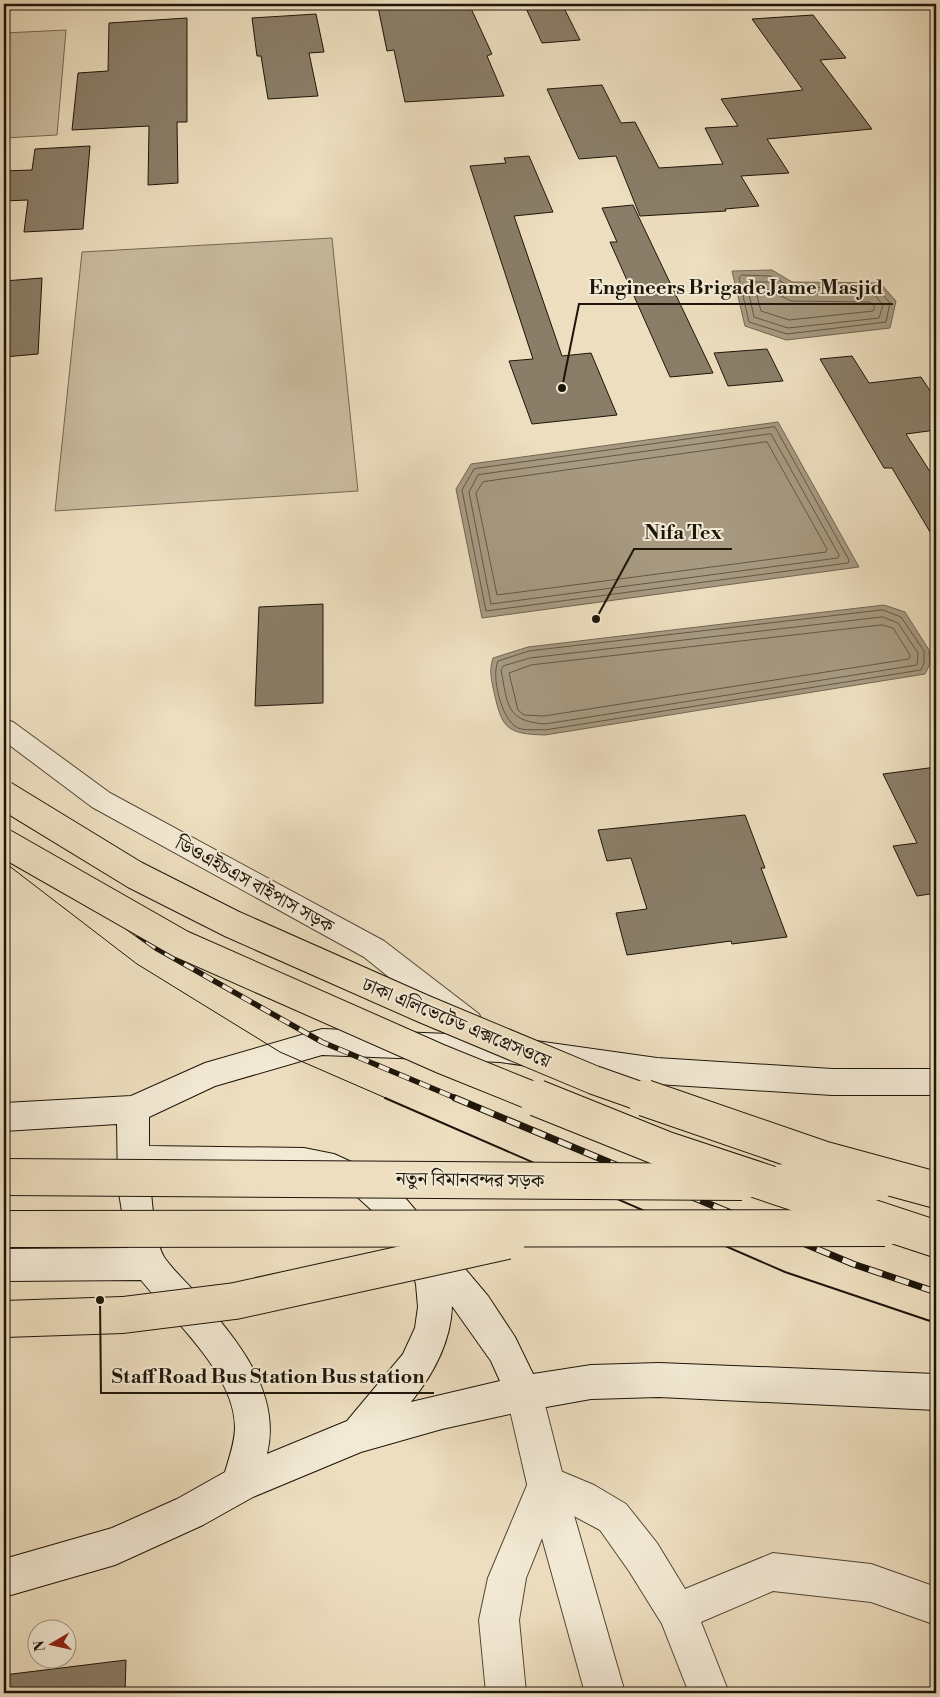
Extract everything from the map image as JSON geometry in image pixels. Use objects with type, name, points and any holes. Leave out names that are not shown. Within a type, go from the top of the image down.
[{"type":"highway","name":"ঢাকা এলিভেটেড এক্সপ্রেসওয়ে","points":[[4,795],[144,880],[232,924],[424,1010],[594,1080],[822,1158],[936,1190]]},
{"type":"highway","name":"ঢাকা এলিভেটেড এক্সপ্রেসওয়ে","points":[[4,843],[181,944],[441,1060],[664,1149],[936,1239]]},
{"type":"highway","name":"নতুন বিমানবন্দর সড়ক","points":[[4,1177],[804,1182],[936,1181]]},
{"type":"highway","points":[[4,1229],[550,1230],[936,1228]]},
{"type":"highway","points":[[4,1318],[54,1319],[123,1315],[235,1301],[550,1230]]},
{"type":"main road","name":"ডিওএইচএস বাইপাস সড়ক","points":[[4,728],[101,800],[374,950],[500,1049]]},
{"type":"main road","points":[[4,1117],[134,1109],[206,1076],[272,1054],[322,1042],[500,1049],[657,1072],[832,1082],[936,1082]]},
{"type":"main road","points":[[134,1109],[133,1160],[136,1209],[142,1246],[149,1264],[230,1362],[248,1397],[253,1425],[240,1484]]},
{"type":"main road","points":[[133,1160],[267,1160],[304,1162],[334,1168],[366,1184],[388,1204],[476,1308],[503,1349],[524,1393],[546,1484],[605,1693]]},
{"type":"main road","points":[[360,1434],[408,1378],[428,1347],[435,1313],[433,1285],[420,1242]]},
{"type":"main road","points":[[4,1265],[149,1264]]},
{"type":"main road","points":[[4,1578],[115,1546],[190,1512],[240,1484],[360,1434],[442,1411],[524,1393],[591,1382],[659,1380],[936,1392]]},
{"type":"main road","points":[[546,1484],[581,1498],[613,1517],[643,1557],[678,1612],[709,1693]]},
{"type":"main road","points":[[506,1693],[499,1620],[507,1578],[546,1484]]},
{"type":"main road","points":[[678,1612],[773,1572],[871,1583],[936,1606]]},
{"type":"shaded area","points":[[66,30],[57,135],[4,138],[4,33]]},
{"type":"shaded area","points":[[332,238],[358,491],[55,511],[82,252]]},
{"type":"water","points":[[772,270],[792,282],[880,283],[896,301],[890,328],[786,340],[745,326],[732,271]]},
{"type":"water","points":[[778,422],[859,567],[482,618],[456,489],[471,464]]},
{"type":"water","points":[[884,605],[905,612],[929,650],[930,664],[925,674],[545,735],[522,733],[508,727],[500,714],[492,682],[491,666],[493,658],[528,647]]},
{"type":"building","points":[[469,4],[492,54],[487,56],[504,96],[405,102],[394,50],[387,51],[378,7]]},
{"type":"building","points":[[524,4],[562,4],[580,40],[542,43]]},
{"type":"building","points":[[316,14],[324,52],[309,53],[318,96],[268,99],[261,56],[257,56],[252,18]]},
{"type":"building","points":[[813,15],[846,58],[820,60],[872,129],[767,139],[789,173],[741,176],[759,206],[725,209],[726,211],[640,216],[616,156],[579,159],[547,89],[602,85],[621,123],[635,122],[659,168],[723,164],[705,128],[738,126],[721,99],[803,90],[752,19]]},
{"type":"building","points":[[187,18],[187,122],[177,122],[178,183],[148,185],[149,126],[72,130],[78,73],[108,71],[109,23]]},
{"type":"building","points":[[90,146],[83,229],[24,232],[28,200],[4,201],[4,171],[32,170],[35,149]]},
{"type":"building","points":[[529,156],[553,212],[514,216],[562,356],[591,353],[617,415],[532,424],[509,361],[533,359],[470,166],[506,163],[504,158]]},
{"type":"building","points":[[633,205],[713,373],[670,377],[610,242],[617,242],[602,208]]},
{"type":"building","points":[[42,278],[38,354],[4,357],[4,281]]},
{"type":"building","points":[[767,349],[783,381],[728,386],[714,353]]},
{"type":"building","points":[[852,356],[869,383],[921,377],[936,400],[936,430],[906,434],[936,481],[936,542],[892,468],[884,468],[820,359]]},
{"type":"building","points":[[323,604],[323,703],[255,706],[259,607]]},
{"type":"building","points":[[936,767],[936,893],[917,896],[893,846],[917,843],[883,774]]},
{"type":"building","points":[[745,815],[765,868],[761,868],[787,937],[732,944],[731,941],[627,955],[616,913],[647,909],[631,858],[607,861],[598,830]]},
{"type":"building","points":[[126,1660],[125,1693],[4,1693],[4,1675],[45,1670],[78,1670],[78,1666]]},
{"type":"tram line","points":[[4,862],[137,964],[280,1052],[388,1099]]},
{"type":"tram line","points":[[385,1098],[785,1272],[936,1323]]},
{"type":"railway","points":[[4,838],[156,948],[322,1042],[458,1099]]},
{"type":"railway","points":[[455,1098],[853,1264],[936,1292]]},
{"type":"place","name":"Engineers Brigade Jame Masjid","points":[[562,388]]},
{"type":"place","name":"Nifa Tex","points":[[596,619]]},
{"type":"place","name":"Staff Road Bus Station Bus station","points":[[100,1300]]}]
